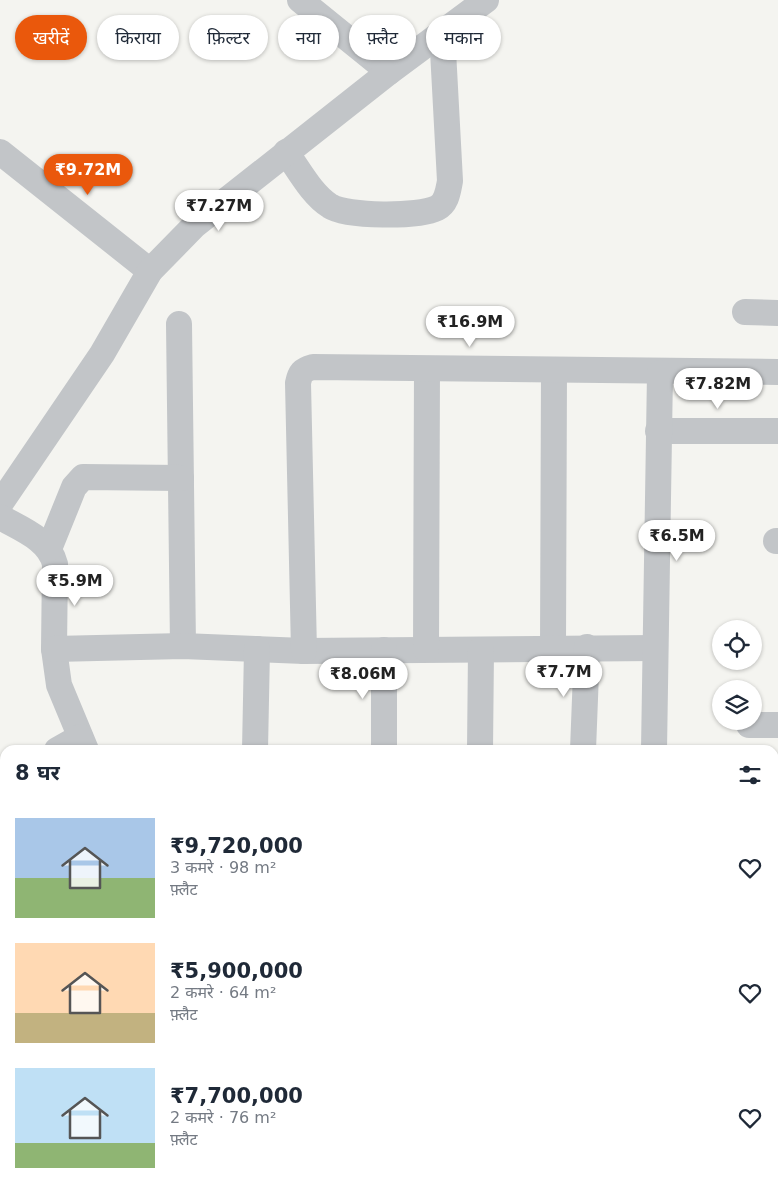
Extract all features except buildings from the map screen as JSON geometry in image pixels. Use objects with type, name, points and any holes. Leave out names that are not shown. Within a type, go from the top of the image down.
[{"type":"street","points":[[300,0],[389,72]]},
{"type":"street","points":[[465,15],[486,0]]},
{"type":"street","points":[[0,504],[102,354],[150,271],[195,225],[426,44]]},
{"type":"street","points":[[286,152],[316,193],[328,205],[342,212],[360,214],[424,212],[438,207],[446,198],[450,182],[443,60]]},
{"type":"street","points":[[3,160],[150,271]]},
{"type":"street","points":[[745,312],[778,313]]},
{"type":"street","points":[[179,324],[183,646]]},
{"type":"street","points":[[304,650],[300,374],[304,370],[313,367],[660,373],[778,372]]},
{"type":"street","points":[[426,649],[427,369]]},
{"type":"street","points":[[553,648],[554,370]]},
{"type":"street","points":[[654,745],[660,373]]},
{"type":"street","points":[[658,431],[778,431]]},
{"type":"street","points":[[49,549],[74,487],[83,477],[181,478]]},
{"type":"street","points":[[0,517],[44,543],[49,549],[55,564],[54,649],[59,686],[83,744]]},
{"type":"street","points":[[54,649],[183,646],[304,650],[655,648]]},
{"type":"street","points":[[584,745],[587,647]]},
{"type":"street","points":[[249,745],[256,648]]},
{"type":"street","points":[[384,650],[384,745]]},
{"type":"street","points":[[480,745],[481,650]]},
{"type":"street","points":[[762,725],[778,725]]}]
